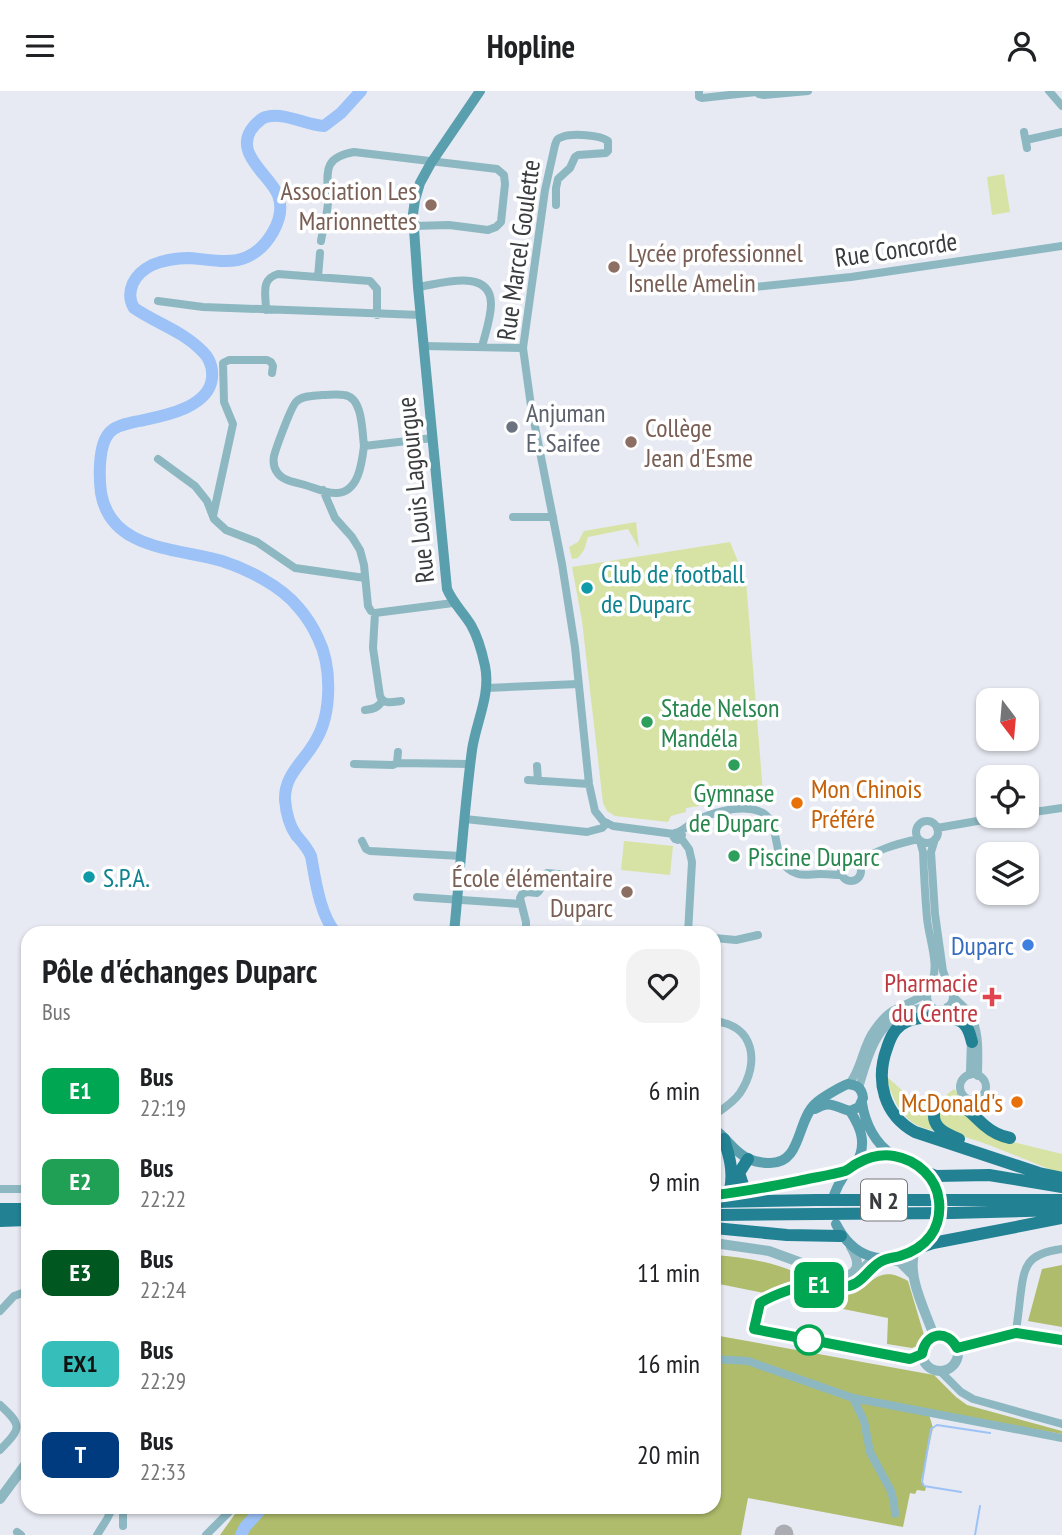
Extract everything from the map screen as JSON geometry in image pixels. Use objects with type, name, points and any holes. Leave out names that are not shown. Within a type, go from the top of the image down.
[{"type":"highway","points":[[972,1042],[967,1027],[956,1019],[919,1018],[905,1023],[894,1032],[881,1068],[882,1088],[889,1108],[915,1132],[1062,1178]]},
{"type":"highway","points":[[990,1156],[948,1135],[934,1124],[935,1108],[946,1103],[964,1106],[996,1134],[1010,1137]]},
{"type":"highway","points":[[721,1195],[730,1189],[732,1181],[730,1158],[724,1139]]},
{"type":"highway","points":[[745,1191],[739,1173],[748,1159]]},
{"type":"highway","points":[[721,1196],[852,1167]]},
{"type":"highway","points":[[926,1172],[936,1176],[989,1175],[1062,1187]]},
{"type":"highway","name":"N 2","points":[[721,1197],[1062,1210]]},
{"type":"highway","name":"N 2","points":[[721,1215],[818,1215],[1062,1201]]},
{"type":"highway","points":[[0,1209],[21,1209]]},
{"type":"highway","points":[[915,1248],[1062,1218]]},
{"type":"highway","points":[[0,1221],[21,1220]]},
{"type":"highway","points":[[721,1230],[787,1235],[838,1230]]},
{"type":"main road","name":"Rue Louis Lagourgue","points":[[455,926],[472,747],[486,688],[485,668],[475,633],[453,603],[447,589],[414,226],[415,200],[420,183],[480,91]]},
{"type":"main road","points":[[839,1106],[836,1098],[848,1087]]},
{"type":"main road","points":[[721,1136],[748,1159],[768,1163],[780,1162],[787,1158],[796,1145],[801,1128],[815,1104],[848,1087],[862,1092],[863,1112],[871,1132],[894,1156]]},
{"type":"main road","points":[[810,1112],[825,1104],[850,1111],[862,1103]]},
{"type":"main road","points":[[834,1195],[839,1182],[863,1149],[863,1139],[850,1111]]},
{"type":"main road","points":[[852,1167],[874,1156],[894,1156],[911,1162],[926,1172],[938,1193]]},
{"type":"main road","points":[[838,1230],[859,1252],[881,1258],[902,1256],[930,1239],[939,1222]]},
{"type":"street","points":[[699,91],[699,97],[702,99],[713,94],[755,92],[764,95],[808,91]]},
{"type":"street","points":[[1049,91],[1062,106]]},
{"type":"street","points":[[1026,140],[1062,132]]},
{"type":"street","name":"Rue Marcel Goulette","points":[[556,205],[558,179],[578,155],[606,153],[609,146],[605,138],[561,137],[555,145],[545,190],[523,348],[575,647],[589,784],[595,811],[607,823]]},
{"type":"street","points":[[321,241],[328,203],[327,170],[337,157],[354,152],[497,169],[505,179],[500,222],[496,227],[488,230],[449,225],[414,226]]},
{"type":"street","name":"Rue Concorde","points":[[735,289],[850,277],[1062,246]]},
{"type":"street","points":[[318,277],[320,253]]},
{"type":"street","points":[[266,310],[266,282],[278,274],[370,281],[377,289],[377,315]]},
{"type":"street","points":[[418,288],[470,280],[486,288],[491,306],[482,347]]},
{"type":"street","points":[[158,301],[203,307],[421,315]]},
{"type":"street","points":[[424,346],[523,348]]},
{"type":"street","points":[[213,516],[233,424],[225,403],[223,363],[229,360],[267,360],[273,366],[272,373]]},
{"type":"street","points":[[335,518],[334,510],[342,492],[353,483],[360,469],[364,446],[359,412],[351,397],[344,394],[303,398],[296,402],[274,456],[275,469],[282,478],[323,491],[342,492]]},
{"type":"street","points":[[364,446],[433,438]]},
{"type":"street","points":[[158,459],[195,486],[222,527],[257,542],[295,568],[365,578]]},
{"type":"street","points":[[323,491],[335,518],[360,551],[365,565],[368,606],[371,611],[375,613],[453,603]]},
{"type":"street","points":[[513,517],[553,517]]},
{"type":"street","points":[[375,613],[373,648],[382,701]]},
{"type":"street","points":[[486,688],[578,684]]},
{"type":"street","points":[[365,710],[373,709],[382,701],[401,702]]},
{"type":"street","points":[[397,763],[398,752]]},
{"type":"street","points":[[354,764],[471,764]]},
{"type":"street","points":[[537,766],[538,781]]},
{"type":"street","points":[[528,780],[589,784]]},
{"type":"street","points":[[1039,811],[1062,808]]},
{"type":"street","points":[[679,835],[692,822],[702,817],[750,809],[766,815],[772,824],[779,856],[784,865],[796,873],[806,875],[842,871],[849,862],[858,868]]},
{"type":"street","points":[[465,819],[587,832],[596,831],[607,823],[679,835],[689,849],[692,862],[688,926]]},
{"type":"street","points":[[848,1087],[870,1036],[885,1017],[918,1000],[933,981],[935,959],[928,929],[923,852],[918,837],[919,824],[926,821],[933,823],[938,834],[931,852],[943,971],[953,996],[974,1023],[977,1036],[974,1075],[970,1071],[971,1029],[965,1017],[947,1007]]},
{"type":"street","points":[[937,828],[976,821]]},
{"type":"street","points":[[842,871],[846,880],[852,881],[858,878],[858,868],[867,855],[918,837],[928,843],[935,839]]},
{"type":"street","points":[[362,841],[370,851],[461,856]]},
{"type":"street","points":[[526,926],[520,898],[522,894],[537,893],[540,878],[547,873],[580,876]]},
{"type":"street","points":[[417,897],[521,904]]},
{"type":"street","points":[[721,939],[736,940],[758,935]]},
{"type":"street","points":[[928,990],[941,984],[948,987]]},
{"type":"street","points":[[928,990],[927,1000],[931,1007]]},
{"type":"street","points":[[848,1087],[886,1025],[903,1013],[931,1007],[939,1010],[947,1007],[953,996]]},
{"type":"street","points":[[721,1022],[740,1030],[746,1038],[751,1054],[750,1070],[739,1093],[721,1110]]},
{"type":"street","points":[[0,1189],[21,1189]]},
{"type":"street","points":[[721,1244],[769,1251],[800,1261],[837,1281],[852,1279],[859,1275],[864,1266],[881,1258],[900,1262],[913,1275]]},
{"type":"street","points":[[821,1271],[840,1277],[853,1273],[858,1261],[852,1247]]},
{"type":"street","points":[[915,1248],[912,1258],[913,1275],[934,1336]]},
{"type":"street","points":[[1016,1333],[1023,1274],[1028,1263],[1036,1255],[1062,1249]]},
{"type":"street","points":[[0,1311],[21,1294]]},
{"type":"street","points":[[957,1348],[1016,1333],[1062,1340]]},
{"type":"street","points":[[934,1336],[946,1336],[957,1348],[957,1359],[944,1369],[933,1369],[922,1354],[926,1342],[934,1336]]},
{"type":"street","points":[[721,1359],[748,1360],[853,1398],[1062,1438]]},
{"type":"street","points":[[944,1369],[954,1385],[973,1399],[1062,1424]]},
{"type":"street","points":[[853,1398],[864,1421],[870,1452],[891,1491],[895,1514]]},
{"type":"street","points":[[0,1405],[13,1417],[17,1427],[16,1434],[0,1450]]},
{"type":"street","points":[[0,1499],[21,1470]]},
{"type":"street","points":[[97,1535],[110,1514]]},
{"type":"street","points":[[123,1514],[123,1526]]},
{"type":"street","points":[[206,1535],[227,1514]]},
{"type":"green space","points":[[1004,174],[1010,212],[992,215],[987,177]]},
{"type":"green space","points":[[636,522],[639,548],[628,529],[588,537],[584,550],[578,558],[572,559],[569,547],[578,542],[584,531]]},
{"type":"green space","points":[[730,542],[746,581],[763,793],[759,797],[686,808],[686,812],[671,816],[668,822],[615,816],[607,811],[603,803],[582,621],[572,567]]},
{"type":"green space","points":[[624,841],[673,846],[670,875],[621,870]]},
{"type":"green space","points":[[886,1076],[912,1098],[924,1104],[936,1102],[954,1089],[963,1100],[972,1104],[997,1138],[1062,1154],[1062,1174],[977,1141],[917,1125],[901,1110]]},
{"type":"green space","points":[[721,1256],[775,1265],[839,1294],[857,1292],[885,1274],[895,1275],[908,1281],[924,1335],[920,1345],[912,1348],[887,1344],[888,1318],[721,1284]]},
{"type":"green space","points":[[1062,1265],[1062,1327],[1028,1321],[1042,1269]]},
{"type":"green space","points":[[721,1336],[934,1375],[967,1405],[1062,1431],[1062,1434],[928,1411],[933,1428],[921,1482],[926,1487],[925,1491],[910,1493],[903,1527],[748,1498],[741,1535],[220,1535],[235,1514],[721,1514]]},
{"type":"waterway","points":[[330,926],[316,886],[311,856],[291,827],[285,800],[291,775],[316,740],[325,717],[328,675],[323,649],[316,634],[291,599],[263,579],[222,561],[167,549],[132,537],[118,526],[107,512],[101,493],[100,470],[103,444],[110,432],[120,426],[183,409],[203,397],[212,378],[210,363],[201,350],[186,338],[134,308],[130,296],[135,280],[146,268],[166,261],[189,258],[233,261],[247,257],[262,247],[277,222],[280,204],[274,187],[249,154],[248,136],[254,126],[262,118],[273,116],[324,126],[341,113],[361,91]]},
{"type":"waterway","points":[[961,1492],[924,1486],[922,1482],[931,1429],[937,1425],[990,1433]]},
{"type":"waterway","points":[[975,1535],[980,1506]]},
{"type":"waterway","points":[[241,1535],[257,1514]]},
{"type":"bus line","name":"E1","points":[[721,1194],[832,1174],[848,1170],[874,1156],[894,1156],[911,1162],[926,1172],[938,1193],[939,1222],[930,1239],[902,1256],[877,1263],[853,1286],[814,1284],[772,1296],[760,1303],[754,1329],[910,1359],[922,1354],[923,1347],[930,1338],[940,1335],[951,1339],[957,1348],[1016,1333],[1062,1340]]},
{"type":"place","name":"Association Les Marionnettes","points":[[431,205]]},
{"type":"place","name":"Lycée professionnel Isnelle Amelin","points":[[614,267]]},
{"type":"place","name":"Anjuman E. Saifee","points":[[512,427]]},
{"type":"place","name":"Collège Jean d'Esme","points":[[631,442]]},
{"type":"place","name":"Club de football de Duparc","points":[[587,588]]},
{"type":"place","name":"Stade Nelson Mandéla","points":[[647,722]]},
{"type":"place","name":"Gymnase de Duparc","points":[[734,765]]},
{"type":"place","name":"Mon Chinois Préféré","points":[[797,803]]},
{"type":"place","name":"Piscine Duparc","points":[[734,856]]},
{"type":"place","name":"S.P.A.","points":[[89,877]]},
{"type":"place","name":"École élémentaire Duparc","points":[[627,892]]},
{"type":"place","name":"Duparc","points":[[1028,945]]},
{"type":"place","name":"Pharmacie du Centre","points":[[992,997]]},
{"type":"place","name":"McDonald's","points":[[1017,1102]]}]
